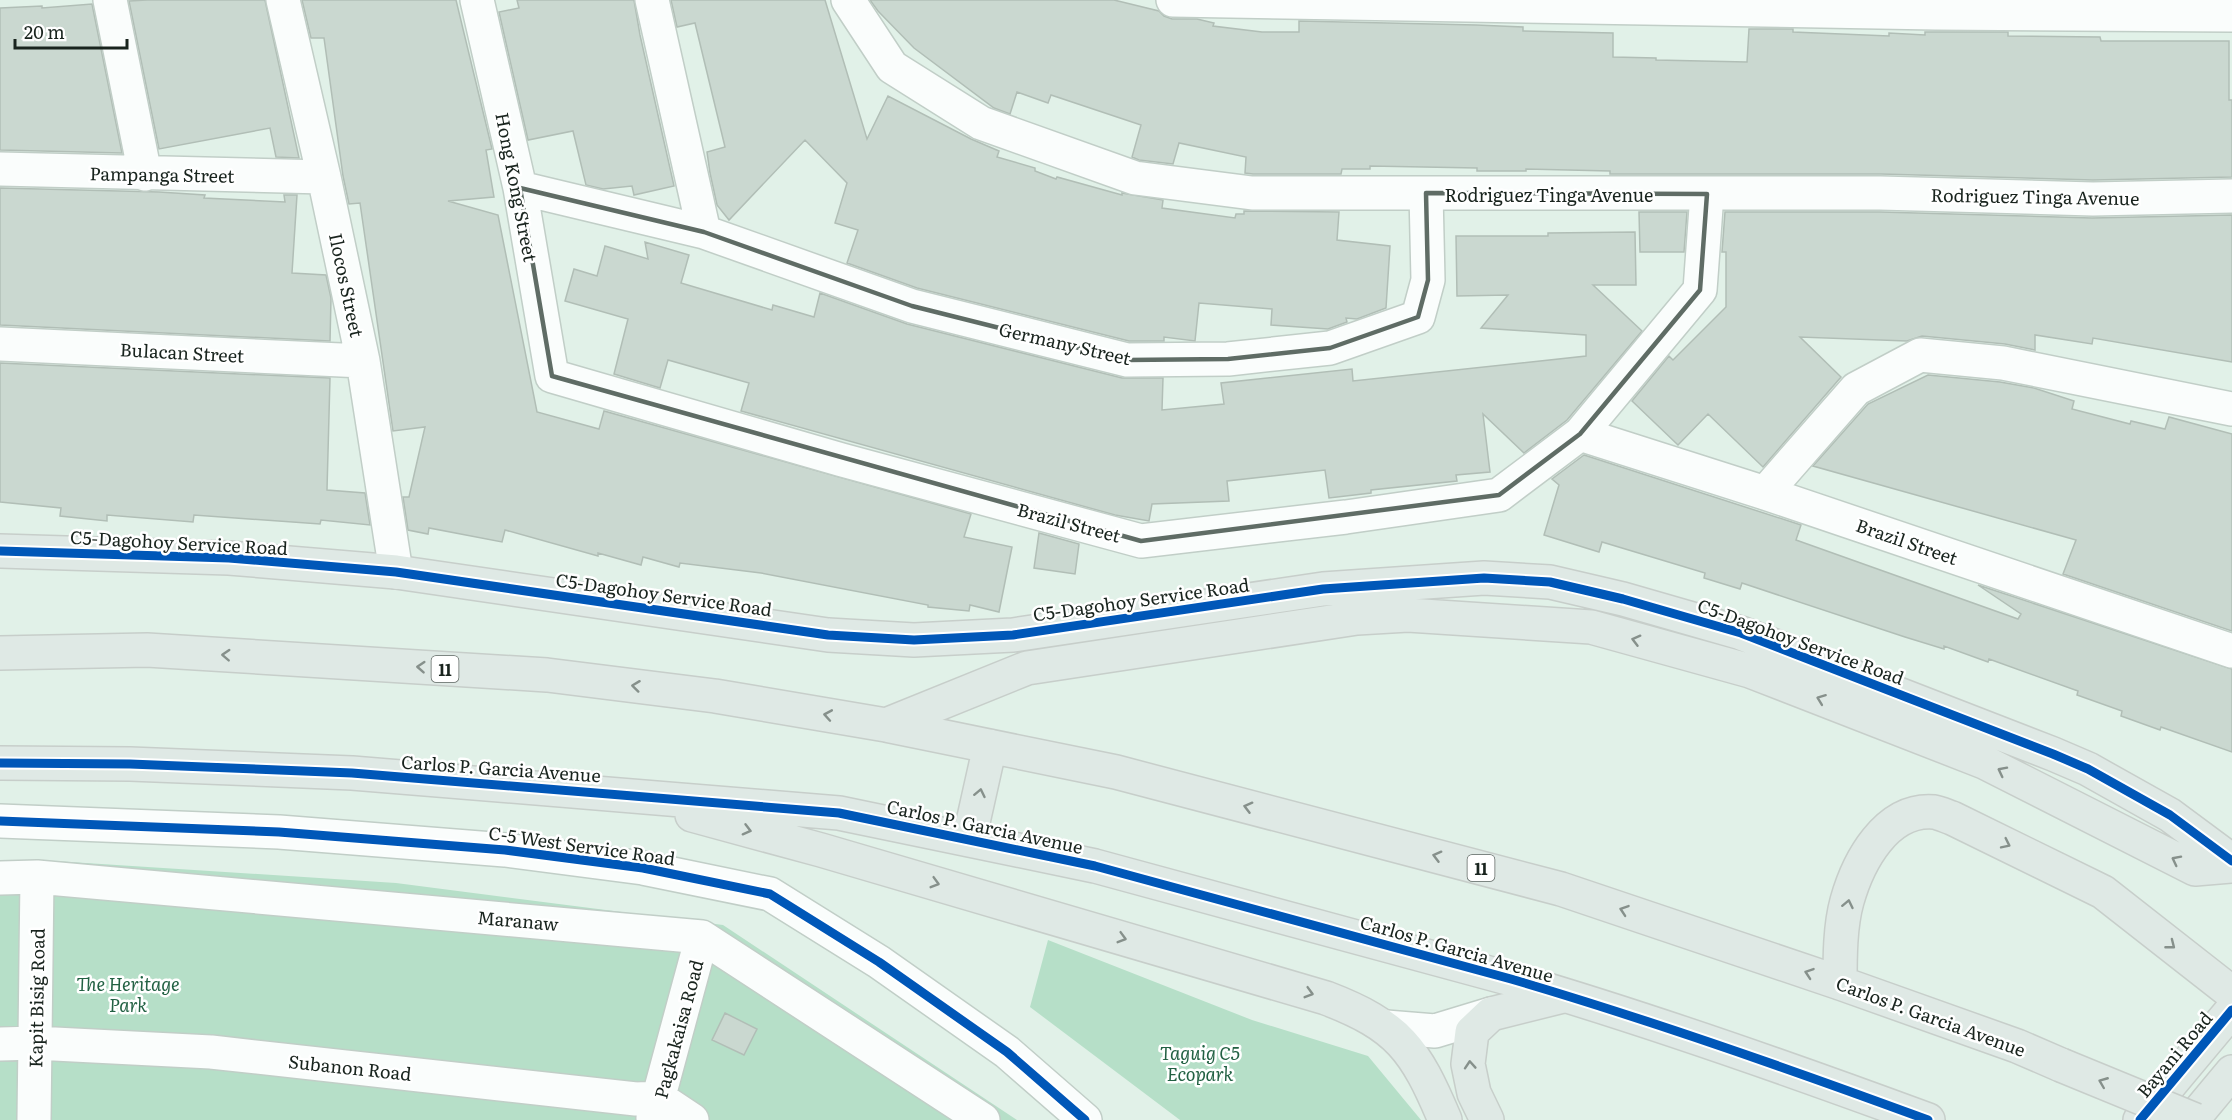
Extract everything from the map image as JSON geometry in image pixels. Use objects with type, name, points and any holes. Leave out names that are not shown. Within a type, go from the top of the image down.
[{"type":"main road","name":"C5-Dagohoy Service Road","points":[[0,550],[229,558],[396,572],[828,635],[914,640],[1013,635],[1323,589],[1484,578],[1550,582],[1623,599],[1752,637],[1915,699],[2088,769],[2170,815],[2232,861]]},
{"type":"main road","points":[[886,725],[1027,668],[1357,618],[1408,615],[1591,627],[1750,671],[1984,762],[2195,869],[2232,866]]},
{"type":"main road","name":"Carlos P. Garcia Avenue","points":[[0,653],[147,650],[547,675],[715,696],[886,725],[1116,772],[1561,889],[1840,983],[2017,1047],[2194,1120]]},
{"type":"main road","points":[[969,840],[990,746]]},
{"type":"main road","name":"Carlos P. Garcia Avenue","points":[[0,763],[130,764],[352,773],[839,813],[1095,866],[1565,995],[1826,1082],[1928,1120]]},
{"type":"main road","points":[[609,794],[821,850],[1347,1006],[1386,1028],[1404,1044],[1417,1060],[1445,1120]]},
{"type":"main road","points":[[1840,983],[1840,956],[1847,902],[1859,866],[1884,832],[1899,821],[1934,812],[1952,818],[2103,892],[2232,993]]},
{"type":"main road","points":[[2170,815],[2232,837]]},
{"type":"main road","points":[[1487,1120],[1474,1093],[1468,1064],[1472,1032],[1491,1014],[1565,995]]},
{"type":"main road","name":"Bayani Road","points":[[2140,1120],[2232,1010]]},
{"type":"main road","points":[[2194,1120],[2232,1072]]},
{"type":"street","points":[[110,0],[145,174]]},
{"type":"street","name":"Ilocos Street","points":[[283,0],[363,361],[396,572]]},
{"type":"street","name":"Hong Kong Street","points":[[477,0],[520,188],[552,376]]},
{"type":"street","points":[[652,0],[704,232]]},
{"type":"street","name":"Rodriguez Tinga Avenue","points":[[848,0],[892,67],[981,123],[1135,178],[1252,192],[1880,193],[2093,199],[2232,196]]},
{"type":"street","points":[[1173,0],[1924,13],[2232,15]]},
{"type":"street","name":"Pampanga Street","points":[[0,169],[324,177]]},
{"type":"street","name":"Germany Street","points":[[520,188],[704,232],[912,306],[1127,360],[1228,359],[1330,348],[1418,318],[1428,279],[1426,193]]},
{"type":"street","name":"Brazil Street","points":[[552,376],[842,460],[1141,541],[1346,517],[1499,495],[1580,434],[1700,290],[1707,194]]},
{"type":"street","name":"Bulacan Street","points":[[0,344],[363,361]]},
{"type":"street","points":[[1766,493],[1856,389],[1920,355],[2003,363],[2232,409]]},
{"type":"street","name":"Brazil Street","points":[[1580,434],[1766,493],[2232,651]]},
{"type":"street","name":"C-5 West Service Road","points":[[0,820],[279,832],[505,849],[643,868],[770,894],[879,962],[1007,1052],[1085,1120]]},
{"type":"street","name":"Maranaw","points":[[0,878],[37,877],[702,937],[983,1120]]},
{"type":"street","name":"Kapit Bisig Road","points":[[34,1120],[37,877]]},
{"type":"street","name":"Pagkakaisa Road","points":[[656,1109],[702,937]]},
{"type":"street","points":[[1386,1028],[1435,1031],[1491,1014]]},
{"type":"street","name":"Subanon Road","points":[[0,1044],[35,1043],[211,1052],[636,1099],[656,1109]]},
{"type":"street","points":[[656,1109],[692,1120]]},
{"type":"highlighted area","points":[[520,188],[704,232],[912,306],[1127,360],[1228,359],[1330,348],[1418,317],[1428,280],[1426,193],[1707,194],[1700,290],[1580,434],[1499,495],[1141,541],[552,376]]},
{"type":"green space","name":"The Heritage Park","points":[[0,860],[39,860],[396,883],[723,925],[1017,1120],[0,1120]]},
{"type":"green space","name":"Taguig C5 Ecopark","points":[[1048,940],[1252,1020],[1368,1056],[1421,1120],[1180,1120],[1030,1007]]},
{"type":"building","points":[[265,0],[299,158],[276,157],[270,128],[159,149],[129,1]]},
{"type":"building","points":[[302,0],[456,0],[492,149],[486,150],[494,197],[448,201],[498,215],[537,412],[599,429],[604,411],[971,514],[964,537],[1012,547],[999,612],[970,605],[969,611],[928,607],[928,605],[761,573],[680,563],[679,567],[643,557],[641,565],[598,553],[598,556],[505,530],[502,542],[429,528],[428,534],[408,530],[403,497],[409,497],[425,427],[393,431],[360,203],[349,204],[324,38],[311,38]]},
{"type":"building","points":[[517,0],[634,0],[674,186],[634,195],[632,186],[603,189],[586,185],[573,131],[528,140],[499,12],[519,8]]},
{"type":"building","points":[[671,0],[825,0],[867,139],[888,96],[999,151],[997,157],[1035,168],[1035,171],[1056,179],[1057,177],[1122,195],[1122,193],[1163,200],[1162,208],[1235,218],[1236,214],[1244,214],[1244,211],[1339,212],[1337,240],[1390,246],[1386,308],[1357,319],[1346,318],[1347,322],[1328,329],[1271,325],[1272,309],[1199,303],[1195,341],[1164,337],[1164,341],[1129,341],[917,288],[847,263],[858,230],[835,223],[847,183],[805,140],[729,220],[717,205],[710,173],[707,152],[725,147],[695,23],[677,27]]},
{"type":"building","points":[[870,0],[1114,0],[1159,11],[1172,19],[1197,19],[1214,23],[1213,26],[1262,32],[1299,32],[1299,21],[1476,25],[1523,27],[1523,31],[1613,33],[1613,57],[1656,58],[1656,60],[1747,62],[1749,29],[1793,29],[1793,32],[1889,36],[1889,33],[1925,35],[1925,32],[2008,32],[2008,36],[2100,37],[2101,41],[2229,41],[2232,177],[2093,180],[1881,174],[1610,174],[1610,171],[1526,169],[1526,171],[1477,171],[1477,168],[1370,166],[1370,169],[1342,169],[1341,174],[1253,174],[1245,173],[1246,157],[1179,143],[1173,164],[1139,160],[1132,157],[1141,125],[1051,95],[1048,103],[1017,92],[1010,114],[994,108],[914,48]]},
{"type":"building","points":[[92,4],[122,153],[0,150],[0,8],[42,6],[42,8]]},
{"type":"building","points":[[0,188],[159,192],[205,195],[204,198],[285,202],[284,195],[297,195],[292,273],[326,275],[331,298],[330,341],[0,325]]},
{"type":"building","points":[[1639,212],[1687,212],[1684,252],[1640,252]]},
{"type":"building","points":[[1725,212],[1880,212],[2092,218],[2232,215],[2232,362],[2093,338],[2092,344],[2035,335],[2035,350],[2005,344],[1922,336],[1907,341],[1800,337],[1841,377],[1763,467],[1708,414],[1678,445],[1632,401],[1669,356],[1673,360],[1726,307],[1726,252],[1722,252]]},
{"type":"building","points":[[1635,232],[1636,285],[1593,285],[1642,331],[1567,420],[1524,453],[1483,414],[1490,472],[1456,475],[1457,481],[1371,490],[1371,493],[1329,498],[1325,470],[1227,481],[1229,501],[1152,504],[1149,521],[1115,515],[741,411],[749,383],[668,360],[660,388],[614,374],[628,319],[565,301],[574,269],[597,276],[605,246],[648,259],[645,242],[689,255],[681,283],[772,310],[773,305],[814,317],[820,293],[907,324],[1122,378],[1163,378],[1162,410],[1224,404],[1221,383],[1352,369],[1353,381],[1586,356],[1586,335],[1481,328],[1508,295],[1457,296],[1456,236],[1548,236],[1548,233]]},
{"type":"building","points":[[0,363],[330,378],[327,490],[365,493],[370,525],[321,520],[320,524],[194,515],[193,522],[107,515],[107,521],[60,516],[61,508],[0,502]]},
{"type":"building","points":[[1928,375],[2000,382],[2034,388],[2074,401],[2072,409],[2130,424],[2131,421],[2165,429],[2169,417],[2232,434],[2232,631],[2063,574],[2076,540],[1813,466],[1868,404]]},
{"type":"building","points":[[1584,455],[1801,525],[1796,540],[2018,619],[2021,614],[1978,585],[2232,669],[2232,752],[2161,727],[2160,730],[2121,716],[2122,711],[2077,695],[2078,691],[1989,659],[1988,662],[1944,646],[1944,649],[1905,637],[1742,583],[1740,589],[1704,578],[1705,573],[1602,542],[1599,552],[1544,535],[1559,485],[1552,479]]},
{"type":"building","points":[[1039,533],[1079,544],[1075,574],[1034,568]]},
{"type":"building","points":[[725,1013],[757,1029],[744,1055],[712,1040]]},
{"type":"cycle path","points":[[0,551],[229,558],[396,572],[828,635],[914,640],[1013,635],[1323,589],[1484,578],[1550,582],[1623,599],[1741,633],[2053,754],[2088,769],[2170,815],[2232,861]]},
{"type":"cycle path","points":[[0,763],[130,764],[352,773],[839,813],[1095,866],[1511,979],[1720,1046],[1928,1120]]},
{"type":"cycle path","points":[[0,821],[279,832],[505,850],[643,868],[770,894],[879,962],[1007,1052],[1085,1120]]},
{"type":"cycle path","points":[[2140,1120],[2232,1010]]}]
